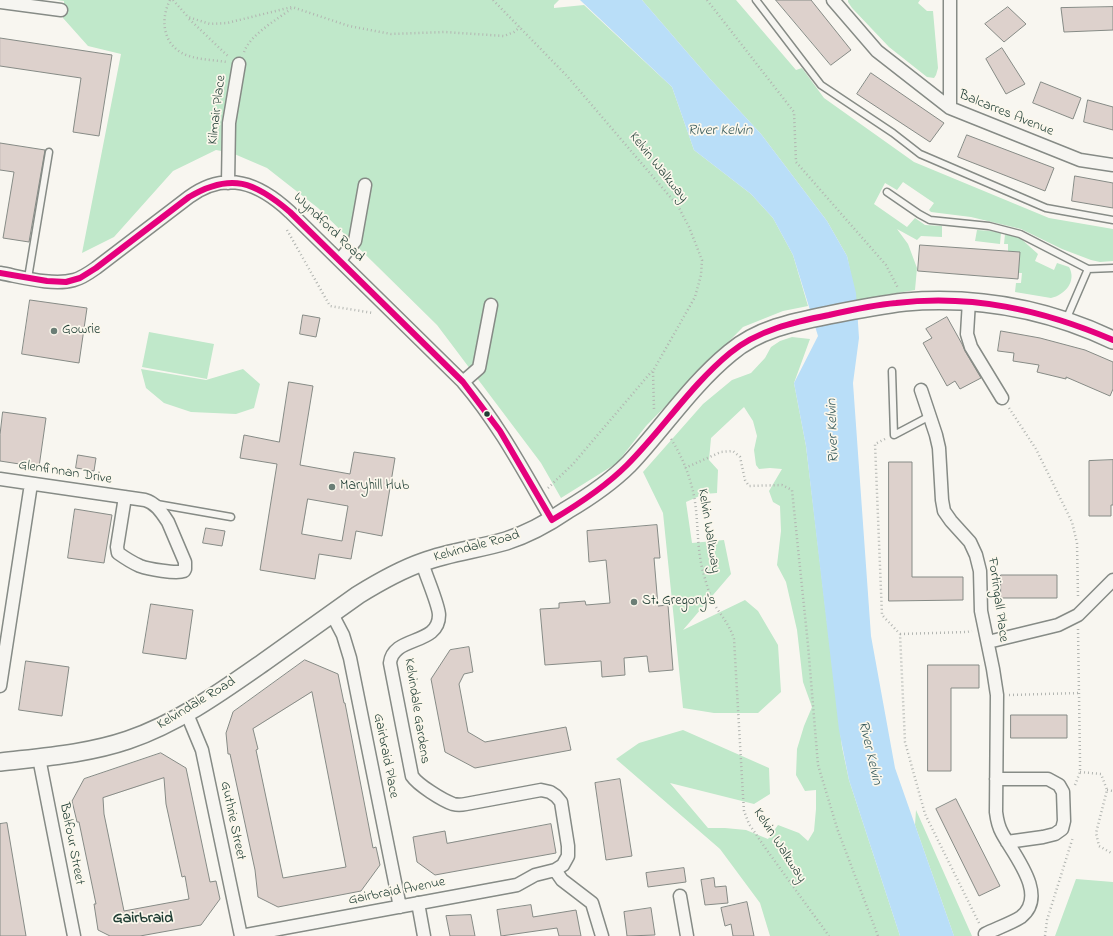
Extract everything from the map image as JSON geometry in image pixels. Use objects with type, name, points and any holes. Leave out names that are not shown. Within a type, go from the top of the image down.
[{"type":"street","name":"Balcarres Avenue","points":[[833,0],[877,51],[950,108],[1080,160],[1113,165]]},
{"type":"street","points":[[950,0],[950,108]]},
{"type":"street","points":[[0,2],[61,10]]},
{"type":"street","name":"Kilmair Place","points":[[228,183],[229,123],[239,64]]},
{"type":"street","name":"Wyndford Road","points":[[0,273],[60,282],[74,280],[85,276],[197,191],[211,185],[228,183],[245,184],[257,188],[272,196],[290,212],[463,382],[475,396],[506,440],[552,520]]},
{"type":"street","points":[[340,260],[355,241],[365,185]]},
{"type":"street","name":"Kelvindale Road","points":[[0,762],[90,751],[149,732],[187,714],[236,682],[358,595],[380,582],[422,562],[513,539],[552,520],[614,477],[638,453],[701,380],[732,351],[769,330],[791,323],[876,306],[905,302],[969,301],[1040,312],[1066,320],[1113,340]]},
{"type":"street","points":[[969,301],[967,334],[971,347],[1002,398]]},
{"type":"street","points":[[463,382],[479,368],[491,305]]},
{"type":"street","name":"Fortingall Place","points":[[921,390],[930,416],[938,448],[944,511],[970,542],[976,555],[980,571],[981,611],[997,695],[997,818],[1001,831],[1031,886],[1031,900],[1027,910],[1020,917],[985,934]]},
{"type":"street","name":"Glenfinnan Drive","points":[[0,479],[32,484],[125,498],[151,502],[162,513],[168,522],[186,565],[184,571],[178,573],[144,567],[118,553],[117,547],[125,498]]},
{"type":"street","points":[[0,686],[32,484]]},
{"type":"street","name":"Kelvindale Gardens","points":[[422,562],[439,612],[438,623],[432,632],[427,636],[395,650],[392,654],[390,663],[412,776],[432,792],[457,805],[541,790],[553,794],[558,798],[562,806],[569,851],[566,861],[555,870]]},
{"type":"street","points":[[988,642],[1058,624],[1078,615],[1113,580]]},
{"type":"street","name":"Gairbraid Place","points":[[332,614],[343,635],[350,658],[400,907]]},
{"type":"street","name":"Guthrie Street","points":[[187,714],[202,750],[241,936]]},
{"type":"street","name":"Balfour Street","points":[[39,758],[74,936]]},
{"type":"street","points":[[996,779],[1048,779],[1059,785],[1063,792],[1064,821],[1062,828],[1055,834],[1007,842]]},
{"type":"street","points":[[555,870],[562,880],[592,903],[602,936]]},
{"type":"street","name":"Gairbraid Avenue","points":[[241,936],[517,885],[535,875],[555,870]]},
{"type":"street","points":[[680,896],[688,936]]},
{"type":"street","points":[[418,903],[424,936]]},
{"type":"lane","points":[[756,0],[821,85],[893,133],[920,154],[1046,208],[1113,220]]},
{"type":"lane","points":[[28,278],[49,152]]},
{"type":"lane","points":[[887,192],[930,220],[989,226],[1020,234],[1088,269],[1113,268]]},
{"type":"lane","points":[[1066,320],[1088,269]]},
{"type":"lane","points":[[892,371],[894,435],[930,416]]},
{"type":"lane","points":[[151,502],[165,506],[231,517]]},
{"type":"path","points":[[170,0],[165,10],[165,27],[168,42],[176,49],[189,56],[239,64]]},
{"type":"path","points":[[173,0],[227,56],[239,64]]},
{"type":"path","name":"Kelvin Walkway","points":[[493,0],[567,76],[678,206],[689,227],[702,260],[701,275],[695,297],[653,371],[655,416],[677,448],[685,468],[694,496],[699,551],[703,573],[711,597],[727,621],[734,639],[743,796],[746,816],[766,849],[829,936]]},
{"type":"path","points":[[707,0],[794,112],[796,162],[886,265],[905,302]]},
{"type":"path","points":[[239,64],[246,45],[292,7]]},
{"type":"path","points":[[188,17],[210,24],[227,23],[292,7],[349,26],[391,34],[445,32],[504,36],[514,32],[520,27]]},
{"type":"path","points":[[290,212],[285,225],[330,306],[372,314],[383,303]]},
{"type":"path","points":[[538,497],[573,464],[653,371]]},
{"type":"path","points":[[1002,398],[1036,449],[1072,522],[1077,543],[1080,772],[1074,786]]},
{"type":"path","points":[[894,435],[875,444],[882,614],[900,634],[905,742],[925,814],[985,934]]},
{"type":"path","points":[[685,468],[721,452],[733,451],[740,457],[745,480],[749,486],[782,485],[792,490],[808,645],[818,765],[838,831],[878,936]]},
{"type":"path","points":[[900,634],[967,632],[984,627]]},
{"type":"path","points":[[997,695],[1078,694]]},
{"type":"path","points":[[1080,772],[1101,774],[1107,790],[1096,833],[1099,846],[1113,854]]},
{"type":"path","points":[[1107,790],[1113,790]]},
{"type":"path","points":[[1045,936],[1047,920],[1074,837]]},
{"type":"green space","points":[[57,0],[559,0],[554,5],[554,8],[584,5],[672,87],[694,150],[751,194],[773,218],[793,255],[808,306],[783,311],[743,327],[646,426],[617,463],[561,498],[541,463],[437,325],[318,208],[267,168],[232,153],[216,150],[173,171],[114,237],[82,253],[121,54],[88,46],[63,18],[64,1]]},
{"type":"green space","points":[[642,0],[736,0],[796,70],[802,68],[824,98],[914,162],[1049,218],[1113,229],[1113,261],[1100,262],[1091,260],[1062,249],[1021,229],[971,217],[931,212],[929,210],[934,203],[903,182],[897,190],[885,183],[874,204],[907,227],[915,218],[925,225],[942,226],[942,237],[921,236],[917,240],[897,229],[908,244],[917,268],[915,290],[856,300],[847,256],[827,221],[761,134],[711,80]]},
{"type":"green space","points":[[848,0],[920,0],[918,3],[927,11],[933,11],[938,68],[934,78],[927,77],[889,47],[852,8]]},
{"type":"green space","points":[[977,230],[1001,233],[1000,244],[975,241]]},
{"type":"green space","points":[[1005,234],[1019,237],[1038,254],[1035,261],[1054,270],[1057,263],[1069,267],[1072,277],[1071,282],[1065,291],[1051,298],[1015,292],[1016,283],[1021,283],[1022,273],[1018,273],[1008,251],[1008,244],[1004,244]]},
{"type":"green space","points":[[149,332],[214,344],[207,379],[142,367]]},
{"type":"green space","points":[[792,337],[810,339],[794,383],[806,446],[842,747],[849,780],[900,936],[770,936],[760,903],[720,849],[616,759],[639,743],[683,730],[769,768],[770,794],[754,804],[670,783],[708,828],[746,830],[768,839],[778,825],[799,833],[808,841],[814,831],[816,790],[805,791],[796,775],[797,749],[812,707],[803,682],[797,630],[786,582],[777,565],[781,531],[780,506],[773,502],[769,491],[782,469],[759,469],[756,465],[754,450],[757,436],[753,421],[744,407],[711,438],[709,460],[718,470],[717,493],[704,494],[686,502],[692,543],[724,540],[731,574],[683,630],[745,600],[758,611],[778,645],[781,692],[758,713],[714,713],[683,708],[663,513],[643,472],[703,404],[732,380],[751,373],[765,358],[771,347],[780,341]]},
{"type":"green space","points":[[141,369],[206,380],[243,369],[260,384],[254,408],[236,414],[191,412],[164,403],[146,388]]},
{"type":"green space","points":[[916,810],[972,936],[954,936],[915,825]]},
{"type":"green space","points":[[1076,879],[1113,882],[1113,936],[1055,936]]},
{"type":"water","name":"River Kelvin","points":[[580,0],[642,0],[711,80],[761,134],[827,221],[847,256],[856,293],[859,338],[853,383],[871,636],[895,768],[954,936],[900,936],[849,780],[839,730],[806,446],[794,383],[818,336],[793,255],[773,218],[751,194],[694,150],[672,87]]},
{"type":"building","points":[[776,0],[811,0],[851,50],[831,65]]},
{"type":"building","points":[[1008,7],[1026,24],[1004,42],[985,24]]},
{"type":"building","points":[[1113,7],[1113,30],[1064,32],[1061,8]]},
{"type":"building","points":[[0,38],[112,55],[99,136],[73,132],[81,78],[0,66]]},
{"type":"building","points":[[1002,48],[1025,84],[1006,94],[986,59]]},
{"type":"building","points":[[871,73],[944,123],[930,142],[857,94]]},
{"type":"building","points":[[1041,82],[1081,98],[1073,119],[1033,103]]},
{"type":"building","points":[[1088,100],[1113,107],[1113,130],[1084,122]]},
{"type":"building","points":[[967,135],[1054,168],[1045,191],[958,157]]},
{"type":"building","points":[[0,143],[45,150],[29,242],[3,238],[14,172],[0,170]]},
{"type":"building","points":[[1075,176],[1113,183],[1113,208],[1072,201]]},
{"type":"building","points":[[920,245],[1020,252],[1018,279],[918,271]]},
{"type":"building","name":"Gowrie","points":[[30,300],[87,308],[79,363],[22,354]]},
{"type":"building","points":[[303,315],[320,318],[316,337],[300,334]]},
{"type":"building","points":[[947,317],[981,378],[960,389],[955,381],[947,386],[923,343],[932,338],[926,329]]},
{"type":"building","points":[[1001,331],[1040,338],[1085,350],[1113,362],[1113,389],[1110,396],[1066,377],[1066,379],[1037,372],[1039,365],[1013,361],[1014,353],[998,351]]},
{"type":"building","name":"Maryhill Hub","points":[[289,382],[313,386],[300,465],[350,474],[354,452],[395,458],[382,536],[356,531],[351,559],[319,554],[315,579],[260,570],[277,464],[240,458],[244,435],[279,442]],"holes":[[[308,499],[348,506],[342,541],[302,534]]]},
{"type":"building","points":[[3,412],[46,418],[39,467],[0,461],[0,435]]},
{"type":"building","points":[[78,455],[96,458],[94,471],[76,468]]},
{"type":"building","points":[[1113,460],[1113,505],[1111,505],[1111,516],[1089,516],[1089,461]]},
{"type":"building","points":[[889,462],[912,462],[912,577],[963,577],[963,600],[889,601]]},
{"type":"building","points":[[75,509],[112,515],[104,563],[68,558]]},
{"type":"building","name":"St. Gregory's","points":[[657,525],[660,558],[654,558],[658,606],[668,605],[673,670],[649,672],[647,656],[624,658],[625,675],[602,677],[601,661],[545,665],[540,609],[559,608],[559,603],[585,601],[586,605],[610,603],[606,560],[589,562],[587,531]]},
{"type":"building","points":[[206,528],[225,531],[222,546],[203,543]]},
{"type":"building","points":[[1001,575],[1057,575],[1057,598],[1001,598]]},
{"type":"building","points":[[151,604],[193,610],[186,659],[143,653]]},
{"type":"building","points":[[469,647],[473,672],[464,674],[459,684],[468,732],[485,742],[566,727],[571,750],[475,768],[445,752],[431,679],[450,650]]},
{"type":"building","points":[[305,660],[338,674],[373,848],[376,847],[380,865],[361,891],[278,907],[258,897],[255,870],[230,754],[228,754],[226,733],[233,712]],"holes":[[[312,692],[346,867],[283,878],[256,750],[258,749],[253,729]]]},
{"type":"building","points":[[26,661],[69,667],[62,716],[19,710]]},
{"type":"building","points":[[928,665],[979,665],[979,688],[951,688],[951,771],[928,771]]},
{"type":"building","points":[[1011,715],[1067,715],[1067,738],[1011,738]]},
{"type":"building","points":[[161,753],[186,768],[210,882],[216,881],[220,899],[201,925],[140,936],[110,936],[98,930],[94,904],[96,904],[79,822],[77,822],[72,801],[84,779]],"holes":[[[164,778],[166,804],[182,877],[185,876],[189,899],[124,911],[104,814],[103,798]]]},
{"type":"building","points":[[620,779],[632,856],[606,860],[595,783]]},
{"type":"building","points":[[956,799],[1000,886],[979,896],[936,809]]},
{"type":"building","points":[[7,823],[26,936],[0,936],[0,824]]},
{"type":"building","points":[[551,824],[556,853],[435,875],[417,862],[413,837],[445,831],[447,843]]},
{"type":"building","points":[[684,868],[686,882],[648,887],[646,873]]},
{"type":"building","points":[[714,878],[715,887],[726,886],[728,903],[705,905],[701,880]]},
{"type":"building","points":[[747,902],[754,936],[733,936],[731,924],[725,926],[721,908]]},
{"type":"building","points":[[531,905],[533,917],[576,910],[581,936],[559,936],[557,928],[501,936],[497,910]]},
{"type":"building","points":[[651,908],[655,935],[627,936],[624,912]]},
{"type":"building","points":[[471,915],[475,936],[450,936],[446,916]]},
{"type":"transit line","points":[[0,273],[47,281],[66,282],[80,278],[96,268],[189,197],[204,189],[230,183],[254,187],[265,193],[290,212],[463,382],[500,431],[552,520]]},
{"type":"transit line","points":[[552,520],[591,495],[619,473],[690,393],[730,353],[752,338],[777,328],[879,305],[924,301],[952,301],[980,303],[1034,313],[1087,329],[1113,340]]},
{"type":"place","name":"Gowrie","points":[[54,331]]},
{"type":"place","name":"Maryhill Hub","points":[[332,487]]},
{"type":"place","name":"St. Gregory's","points":[[634,602]]},
{"type":"district","name":"Gairbraid","points":[[143,919]]}]
